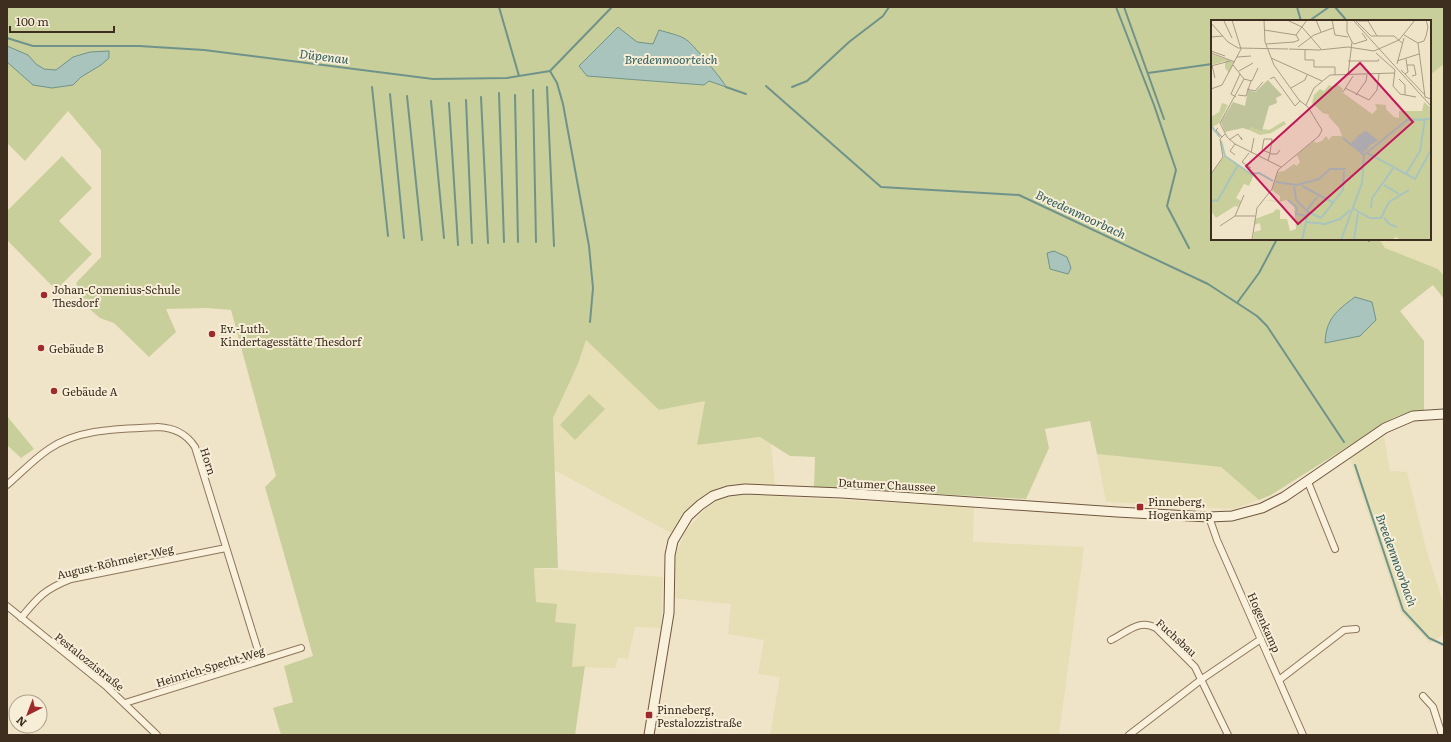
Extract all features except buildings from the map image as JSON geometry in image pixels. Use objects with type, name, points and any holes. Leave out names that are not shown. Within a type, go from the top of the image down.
[{"type":"street","name":"Datumer Chaussee","points":[[649,735],[669,614],[670,555],[673,541],[688,516],[713,496],[728,491],[745,489],[1210,517],[1232,516],[1262,508],[1308,482],[1385,428],[1413,416],[1444,414]]},
{"type":"street","name":"Horn","points":[[7,485],[49,449],[70,438],[126,429],[168,427],[189,438],[195,446],[261,660]]},
{"type":"street","points":[[1308,482],[1335,549]]},
{"type":"street","name":"Hogenkamp","points":[[1210,517],[1217,540],[1303,735]]},
{"type":"street","name":"August-Röhmeier-Weg","points":[[21,618],[39,596],[53,586],[71,579],[226,548]]},
{"type":"street","name":"Pestalozzistraße","points":[[7,606],[125,703],[156,735]]},
{"type":"street","name":"Fuchsbau","points":[[1111,640],[1125,634],[1135,626],[1142,624],[1149,624],[1156,628],[1195,667],[1228,735]]},
{"type":"street","points":[[1279,680],[1344,630],[1356,629]]},
{"type":"street","points":[[1129,735],[1202,679],[1261,640]]},
{"type":"street","name":"Heinrich-Specht-Weg","points":[[125,703],[300,648]]},
{"type":"street","points":[[1423,696],[1433,707],[1442,735]]},
{"type":"shaded area","points":[[1444,64],[1444,276],[1438,269],[1385,248],[1380,240],[1431,240],[1431,74]]},
{"type":"shaded area","points":[[586,340],[659,410],[705,401],[697,445],[760,437],[771,443],[775,486],[746,484],[710,492],[697,501],[685,513],[671,533],[554,470],[553,418],[578,364]]},
{"type":"shaded area","points":[[1384,437],[1390,471],[1407,472],[1427,552],[1444,605],[1444,634],[1430,643],[1401,613],[1349,456]]},
{"type":"shaded area","points":[[1097,454],[1221,467],[1259,500],[1233,509],[1106,502]]},
{"type":"shaded area","points":[[746,495],[974,507],[973,542],[1084,547],[1059,735],[770,735],[780,677],[758,674],[764,640],[728,634],[731,604],[674,598],[675,555],[686,531],[704,510],[715,501],[730,496]]},
{"type":"shaded area","points":[[534,568],[663,577],[661,628],[635,627],[628,659],[618,658],[615,668],[572,667],[576,624],[555,622],[556,604],[536,602]]},
{"type":"green space","points":[[7,7],[1444,7],[1444,64],[1431,74],[1431,20],[1211,20],[1211,240],[1380,240],[1385,248],[1438,269],[1444,276],[1444,299],[1433,285],[1400,311],[1424,341],[1424,410],[1403,414],[1393,418],[1271,495],[1259,500],[1221,467],[1097,454],[1090,421],[1045,429],[1049,448],[1026,499],[814,487],[815,457],[790,456],[760,437],[697,445],[705,401],[659,410],[586,340],[578,364],[553,418],[558,568],[534,568],[536,602],[557,604],[555,622],[576,624],[572,667],[585,666],[575,735],[281,735],[273,708],[293,702],[284,666],[313,656],[265,487],[276,476],[231,310],[207,308],[166,309],[176,332],[149,357],[114,323],[100,318],[86,306],[76,283],[101,257],[101,150],[68,111],[25,161],[7,143]]},
{"type":"green space","points":[[62,156],[92,188],[59,221],[92,254],[56,290],[7,240],[7,211]]},
{"type":"green space","points":[[589,394],[605,409],[575,440],[560,425]]},
{"type":"green space","points":[[7,416],[34,449],[21,458],[7,445]]},
{"type":"water","name":"Bredenmoorteich","points":[[618,27],[637,42],[653,44],[659,30],[685,39],[691,44],[726,87],[709,81],[704,85],[587,76],[579,66]]},
{"type":"water","points":[[7,46],[28,55],[36,64],[44,69],[56,70],[73,57],[90,52],[109,51],[109,58],[101,65],[81,77],[73,85],[52,88],[33,85],[7,62]]},
{"type":"water","points":[[1054,251],[1067,257],[1071,268],[1068,274],[1050,269],[1047,253]]},
{"type":"water","points":[[1355,297],[1372,302],[1376,320],[1360,336],[1325,343],[1327,328],[1333,316]]},
{"type":"waterway","points":[[499,7],[519,76]]},
{"type":"waterway","name":"Düpenau","points":[[7,38],[33,46],[139,46],[204,50],[433,79],[507,78],[550,71],[612,7]]},
{"type":"waterway","points":[[792,87],[807,81],[849,42],[883,16],[889,7]]},
{"type":"waterway","points":[[1116,7],[1154,105],[1176,170],[1167,206],[1189,248]]},
{"type":"waterway","points":[[1124,7],[1164,119]]},
{"type":"waterway","points":[[1297,7],[1301,20]]},
{"type":"waterway","points":[[1310,20],[1329,7]]},
{"type":"waterway","points":[[1335,7],[1346,20]]},
{"type":"waterway","points":[[1148,73],[1211,64]]},
{"type":"waterway","points":[[550,71],[557,83],[563,104],[589,246],[593,288],[590,322]]},
{"type":"waterway","name":"Breedenmoorbach","points":[[766,86],[881,187],[1019,195],[1208,284],[1257,316],[1267,326],[1344,442]]},
{"type":"waterway","points":[[372,87],[388,236]]},
{"type":"waterway","points":[[547,87],[554,246]]},
{"type":"waterway","points":[[726,87],[746,94]]},
{"type":"waterway","points":[[533,90],[536,242]]},
{"type":"waterway","points":[[499,93],[504,242]]},
{"type":"waterway","points":[[390,94],[404,238]]},
{"type":"waterway","points":[[515,95],[518,242]]},
{"type":"waterway","points":[[407,96],[422,240]]},
{"type":"waterway","points":[[481,97],[488,243]]},
{"type":"waterway","points":[[466,100],[472,243]]},
{"type":"waterway","points":[[431,101],[444,238]]},
{"type":"waterway","points":[[449,103],[458,245]]},
{"type":"waterway","points":[[1237,303],[1259,273],[1276,240]]},
{"type":"waterway","name":"Breedenmoorbach","points":[[1355,465],[1403,610],[1429,638],[1444,645]]},
{"type":"place","name":"Johan-Comenius-Schule Thesdorf","points":[[44,295]]},
{"type":"place","name":"Ev.-Luth. Kindertagesstätte Thesdorf","points":[[212,334]]},
{"type":"place","name":"Gebäude B","points":[[41,348]]},
{"type":"place","name":"Gebäude A","points":[[54,391]]},
{"type":"place","name":"Pinneberg, Hogenkamp","points":[[1140,507]]},
{"type":"place","name":"Pinneberg, Pestalozzistraße","points":[[649,715]]}]
